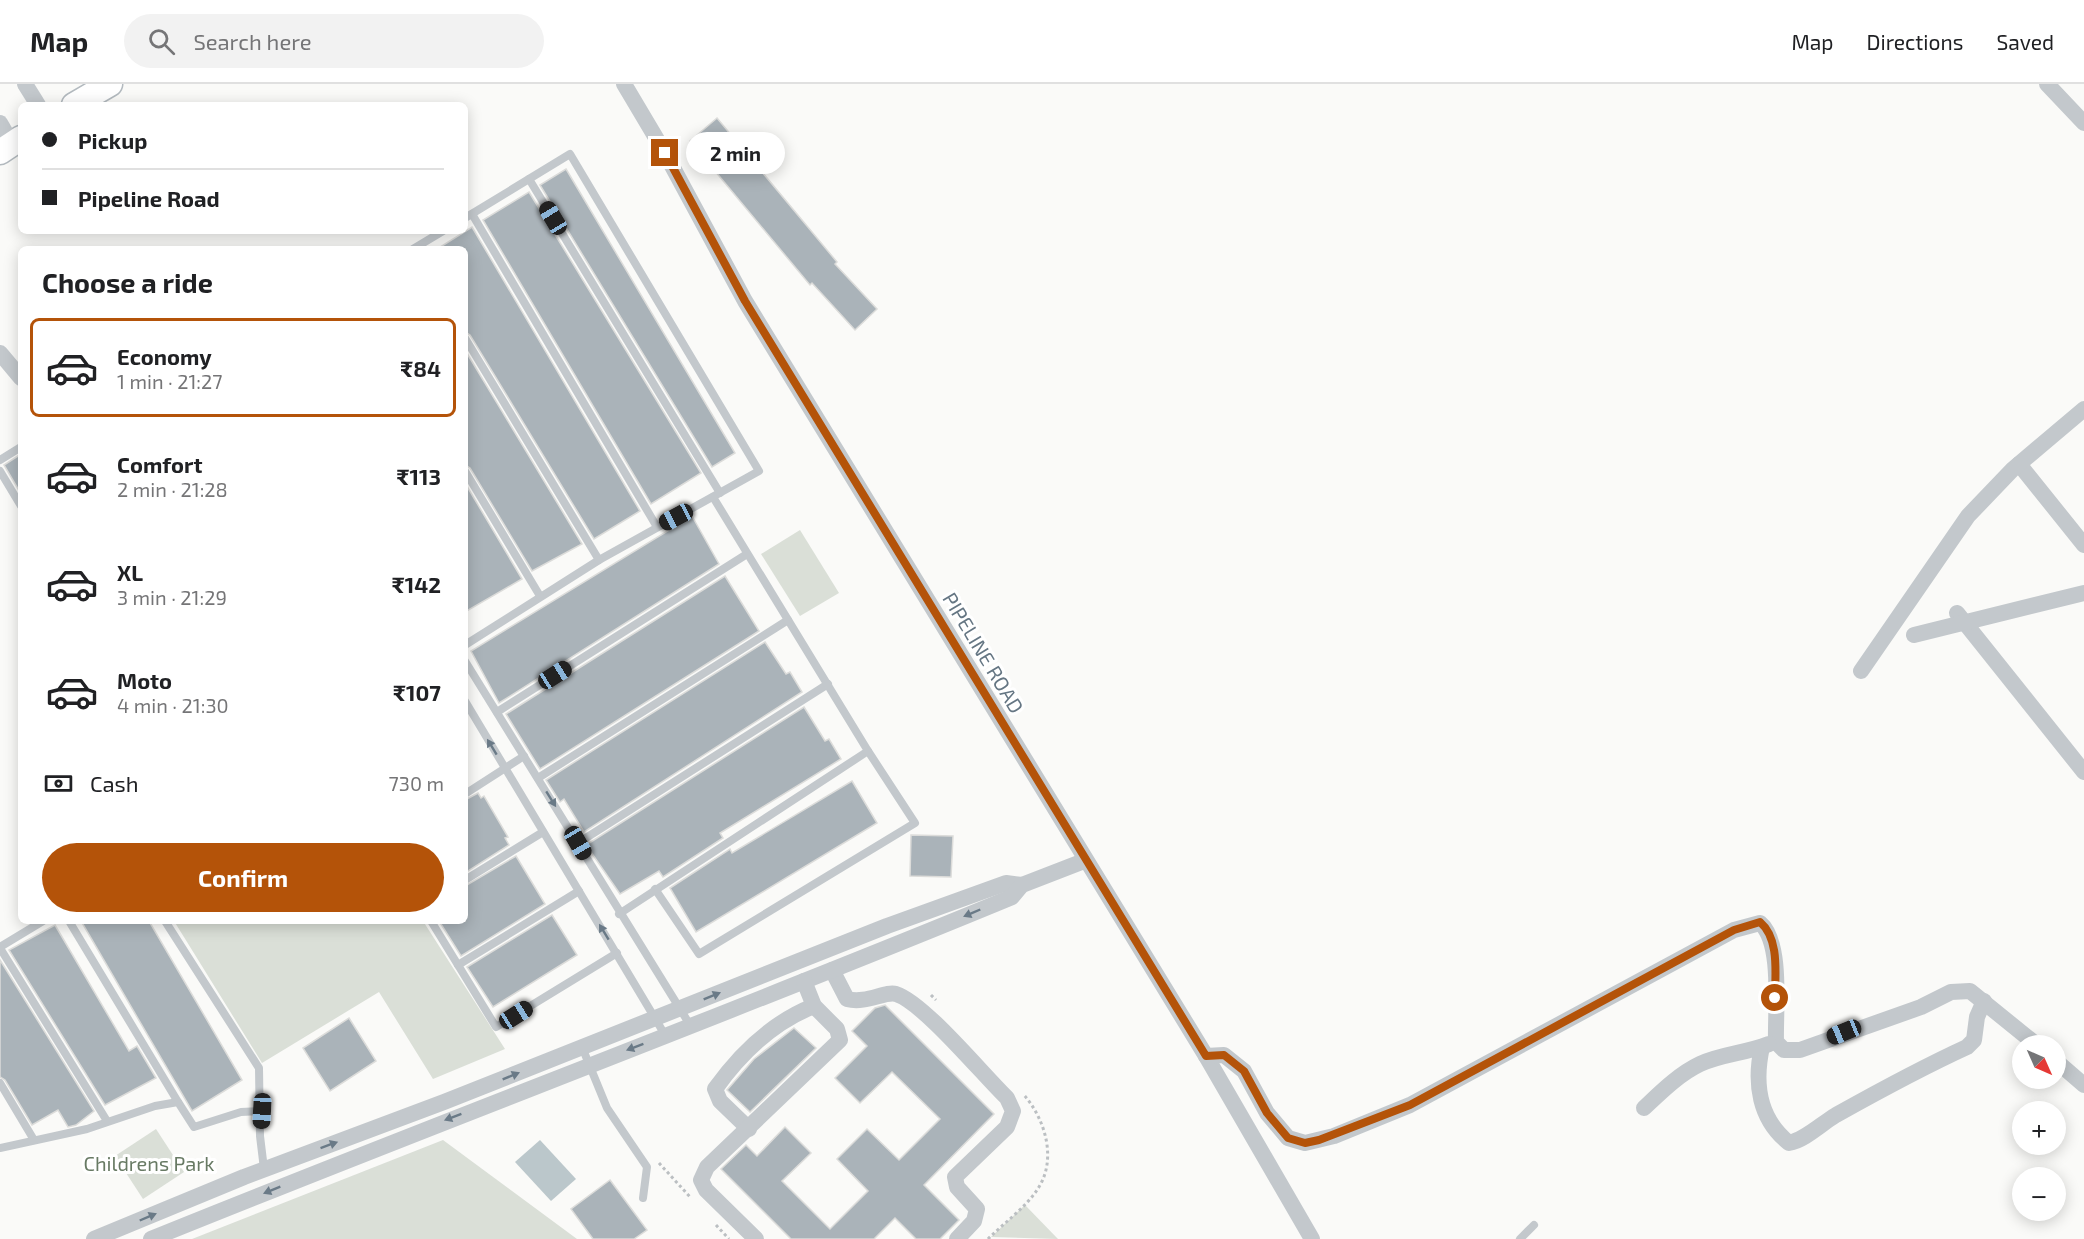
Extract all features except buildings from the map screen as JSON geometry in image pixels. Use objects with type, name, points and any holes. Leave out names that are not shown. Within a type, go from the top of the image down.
[{"type":"street","points":[[25,84],[36,102]]},
{"type":"street","points":[[79,102],[110,84]]},
{"type":"street","name":"PIPELINE ROAD","points":[[624,84],[665,153],[745,301],[1084,861],[1206,1056],[1312,1239]]},
{"type":"street","points":[[2047,84],[2084,123]]},
{"type":"street","points":[[0,123],[11,145]]},
{"type":"street","points":[[0,353],[18,374]]},
{"type":"street","points":[[1861,671],[1968,516],[2019,464],[2084,410]]},
{"type":"street","points":[[2019,464],[2084,545]]},
{"type":"street","points":[[1914,635],[1961,618],[2084,593]]},
{"type":"street","points":[[1961,618],[2084,772]]},
{"type":"street","points":[[94,1239],[264,1169],[582,1047],[887,926],[1006,883],[1022,885],[1084,861]]},
{"type":"street","points":[[151,1239],[895,945],[1012,897],[1022,885]]},
{"type":"street","points":[[1206,1056],[1224,1055],[1244,1071],[1267,1113],[1288,1138],[1305,1143],[1334,1136],[1410,1105],[1734,930],[1760,922],[1767,929],[1774,955],[1769,1045],[1758,1081],[1760,1104],[1782,1138],[1789,1143],[1796,1142],[1818,1126],[1910,1073],[1967,1047],[1974,1040],[1977,1017],[1984,1001]]},
{"type":"street","points":[[832,970],[847,999],[859,1002],[893,993],[906,998],[937,1025],[1007,1098],[1013,1111],[1007,1127],[955,1177],[957,1187],[977,1209],[974,1221],[957,1239]]},
{"type":"street","points":[[756,1239],[706,1190],[701,1180],[707,1167],[840,1040],[837,1029],[814,1006],[804,981]]},
{"type":"street","points":[[1644,1108],[1670,1084],[1701,1063],[1769,1045],[1784,1050],[1800,1050],[1921,1007],[1951,992],[1970,991],[2025,1035]]},
{"type":"street","points":[[749,1129],[720,1101],[716,1089],[726,1074],[774,1026],[814,1006]]},
{"type":"street","points":[[2066,1069],[2084,1085]]},
{"type":"lane","points":[[468,643],[599,560],[759,471],[570,154],[468,216],[657,527]]},
{"type":"lane","points":[[529,179],[717,495],[747,554],[915,823],[699,954],[655,889]]},
{"type":"lane","points":[[418,246],[438,234]]},
{"type":"lane","points":[[468,343],[599,560]]},
{"type":"lane","points":[[0,460],[18,449]]},
{"type":"lane","points":[[0,471],[18,501]]},
{"type":"lane","points":[[468,476],[540,596]]},
{"type":"lane","points":[[497,712],[747,554]]},
{"type":"lane","points":[[538,778],[788,620]]},
{"type":"lane","points":[[468,665],[619,914],[690,1025]]},
{"type":"lane","points":[[578,843],[828,684]]},
{"type":"lane","points":[[468,708],[665,1035]]},
{"type":"lane","points":[[619,914],[868,751]]},
{"type":"lane","points":[[468,792],[524,756]]},
{"type":"lane","points":[[468,878],[543,832]]},
{"type":"lane","points":[[458,965],[579,891]]},
{"type":"lane","points":[[38,924],[0,948],[107,1121]]},
{"type":"lane","points":[[71,924],[194,1127],[241,1112],[262,1111]]},
{"type":"lane","points":[[167,924],[259,1068],[262,1111],[260,1136],[264,1169]]},
{"type":"lane","points":[[433,924],[496,1028],[617,953]]},
{"type":"lane","points":[[887,926],[895,945]]},
{"type":"lane","points":[[582,1047],[598,1091],[616,1126],[647,1167],[643,1198]]},
{"type":"lane","points":[[0,1083],[34,1140]]},
{"type":"lane","points":[[0,1148],[87,1129],[154,1106],[178,1102]]},
{"type":"lane","points":[[1520,1239],[1534,1225]]},
{"type":"path","points":[[647,1167],[657,1161],[697,1204]]},
{"type":"path","points":[[713,1222],[729,1239]]},
{"type":"green space","points":[[800,530],[839,593],[800,616],[761,554]]},
{"type":"green space","points":[[176,924],[425,924],[505,1049],[433,1079],[379,992],[262,1063]]},
{"type":"green space","name":"Childrens Park","points":[[156,1129],[184,1172],[143,1199],[115,1156]]},
{"type":"green space","points":[[443,1140],[577,1239],[192,1239]]},
{"type":"green space","points":[[1025,1205],[1058,1239],[991,1237]]},
{"type":"shaded area","points":[[540,1140],[576,1179],[551,1201],[515,1162]]},
{"type":"route","points":[[665,153],[745,301],[1078,850],[1206,1056],[1224,1055],[1244,1071],[1267,1113],[1288,1138],[1305,1143],[1334,1136],[1410,1105],[1734,930],[1760,922],[1767,929],[1774,955],[1775,998]]}]
